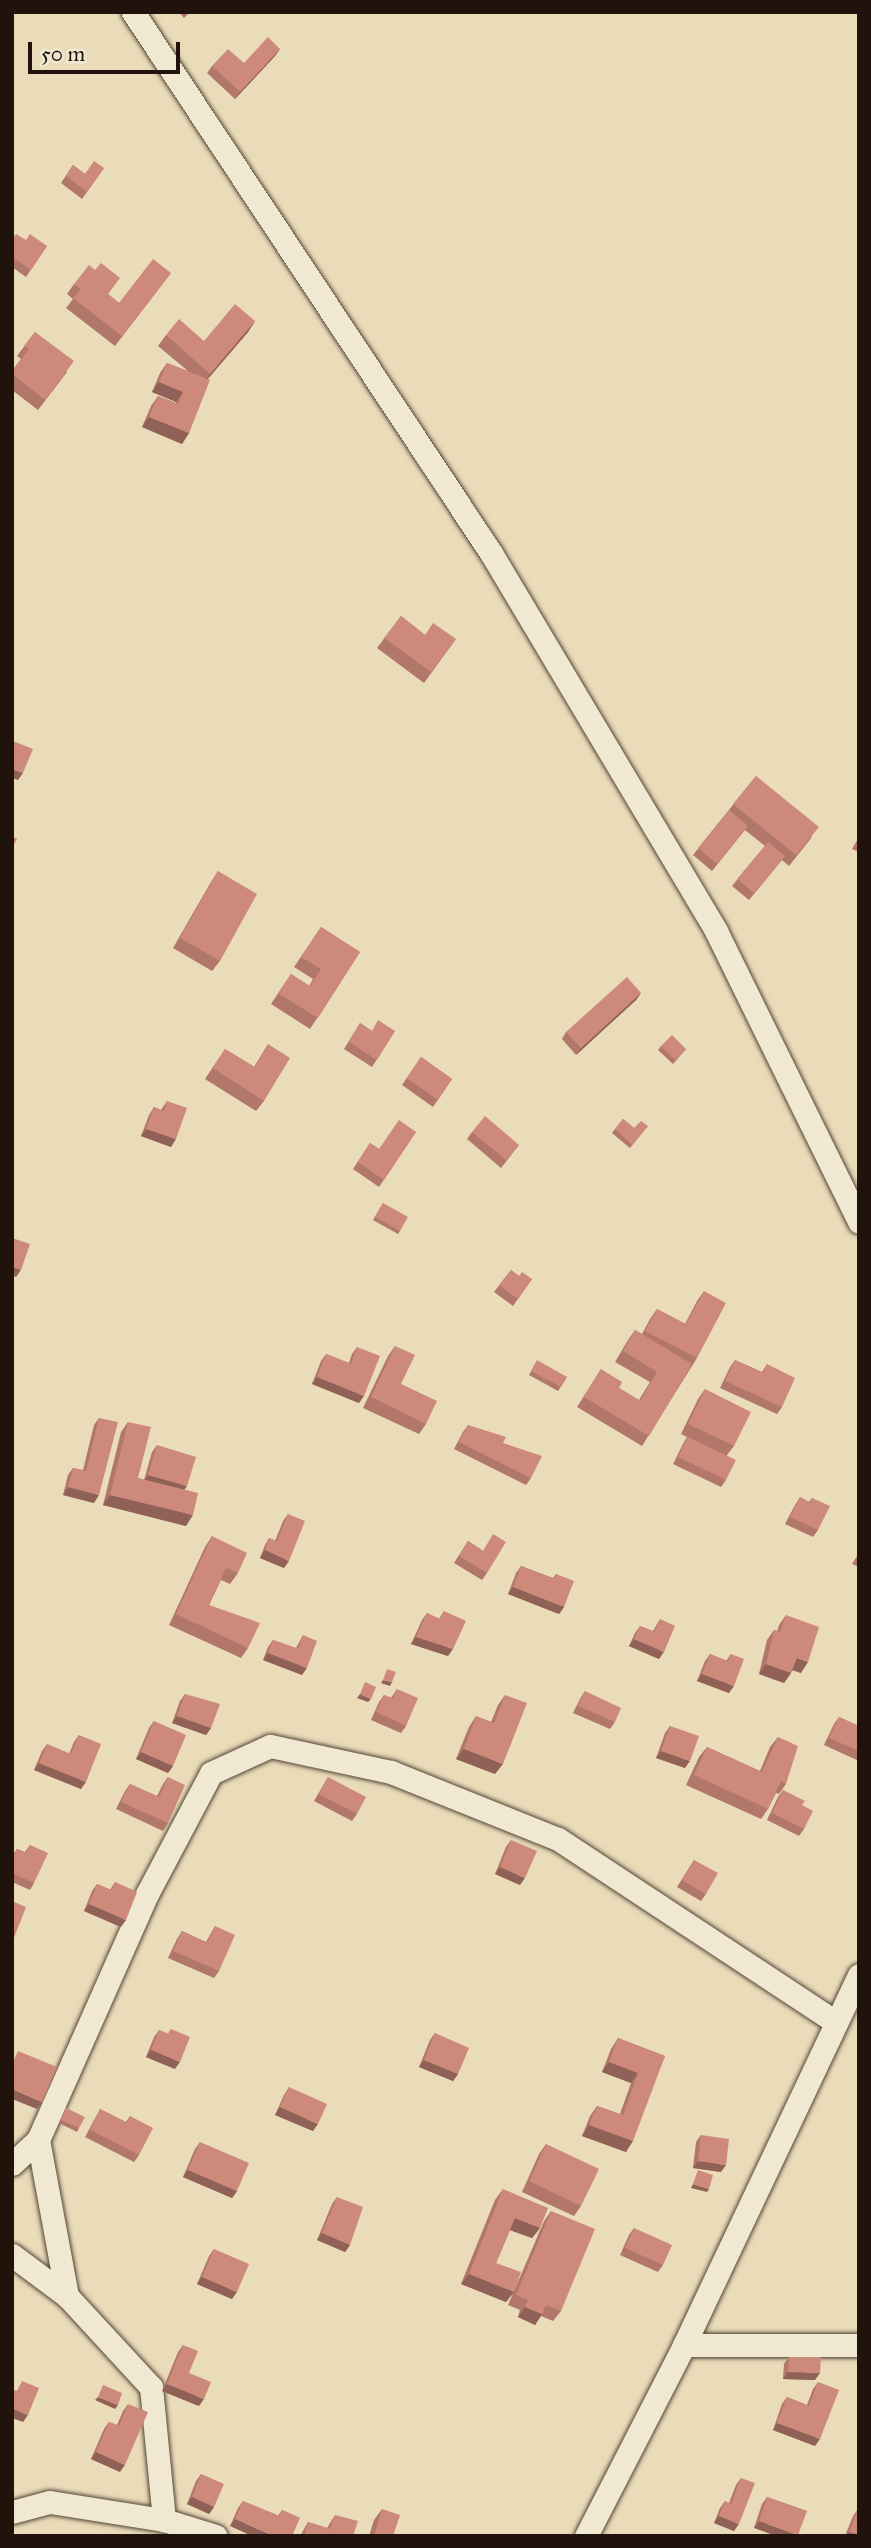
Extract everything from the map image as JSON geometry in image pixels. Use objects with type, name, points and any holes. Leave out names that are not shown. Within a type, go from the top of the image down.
[{"type":"street","points":[[133,12],[491,553],[716,932],[859,1222]]},
{"type":"street","points":[[12,2164],[38,2140],[147,1894],[211,1773],[270,1746],[391,1772],[558,1839],[836,2022]]},
{"type":"street","points":[[586,2536],[684,2345],[859,1975]]},
{"type":"street","points":[[38,2140],[67,2296]]},
{"type":"street","points":[[12,2255],[67,2296],[151,2387],[164,2520]]},
{"type":"street","points":[[684,2345],[859,2345]]},
{"type":"street","points":[[12,2512],[50,2502],[164,2520],[216,2536]]},
{"type":"building","points":[[268,37],[280,49],[240,92],[212,66],[228,49],[244,63]]},
{"type":"building","points":[[94,161],[104,168],[87,192],[66,176],[73,165],[85,174]]},
{"type":"building","points":[[16,234],[26,240],[30,234],[47,246],[31,270],[12,257],[12,240]]},
{"type":"building","points":[[153,259],[171,273],[122,336],[73,298],[81,289],[74,284],[89,265],[95,270],[101,263],[120,278],[108,294],[119,303]]},
{"type":"building","points":[[235,304],[255,321],[210,374],[166,335],[179,319],[204,341]]},
{"type":"building","points":[[35,332],[74,361],[45,400],[12,374],[29,349],[24,346]]},
{"type":"building","points":[[167,363],[210,380],[189,433],[149,417],[158,396],[178,404],[183,392],[159,382]]},
{"type":"building","points":[[401,616],[425,635],[433,623],[456,639],[431,672],[384,638]]},
{"type":"building","points":[[13,741],[33,749],[23,773],[12,769]]},
{"type":"building","points":[[756,776],[819,827],[796,855],[733,804]]},
{"type":"building","points":[[729,810],[748,826],[717,864],[698,848]]},
{"type":"building","points":[[768,842],[785,856],[754,893],[737,879]]},
{"type":"building","points":[[218,871],[257,894],[220,961],[180,938]]},
{"type":"building","points":[[321,927],[360,952],[318,1018],[278,993],[291,974],[310,986],[321,969],[301,957]]},
{"type":"building","points":[[627,977],[641,993],[581,1048],[566,1032]]},
{"type":"building","points":[[378,1020],[395,1031],[377,1060],[349,1042],[360,1023],[372,1031]]},
{"type":"building","points":[[672,1035],[686,1049],[675,1060],[661,1046]]},
{"type":"building","points":[[268,1044],[290,1058],[264,1101],[213,1068],[225,1049],[255,1067]]},
{"type":"building","points":[[421,1057],[452,1079],[438,1100],[407,1078]]},
{"type":"building","points":[[167,1101],[187,1108],[176,1139],[146,1129],[154,1107],[164,1111]]},
{"type":"building","points":[[485,1116],[519,1145],[506,1160],[472,1132]]},
{"type":"building","points":[[623,1119],[634,1128],[641,1121],[648,1126],[632,1145],[615,1129]]},
{"type":"building","points":[[399,1120],[416,1132],[384,1180],[358,1162],[370,1143],[379,1149]]},
{"type":"building","points":[[383,1203],[408,1217],[400,1231],[375,1217]]},
{"type":"building","points":[[12,1238],[30,1244],[21,1270],[12,1266]]},
{"type":"building","points":[[511,1270],[519,1276],[522,1272],[532,1279],[518,1299],[499,1285]]},
{"type":"building","points":[[704,1291],[726,1303],[697,1358],[645,1331],[657,1309],[686,1324]]},
{"type":"building","points":[[635,1330],[692,1364],[649,1436],[584,1397],[601,1369],[622,1382],[619,1388],[640,1401],[657,1372],[623,1351]]},
{"type":"building","points":[[395,1346],[415,1355],[401,1384],[437,1401],[426,1424],[371,1397]]},
{"type":"building","points":[[357,1347],[380,1356],[364,1396],[317,1377],[326,1354],[351,1364]]},
{"type":"building","points":[[537,1360],[567,1377],[561,1387],[531,1371]]},
{"type":"building","points":[[735,1360],[763,1373],[767,1364],[795,1378],[782,1407],[725,1381]]},
{"type":"building","points":[[705,1389],[751,1412],[734,1446],[688,1424]]},
{"type":"building","points":[[99,1418],[118,1422],[99,1495],[68,1487],[73,1468],[86,1471]]},
{"type":"building","points":[[128,1422],[151,1427],[138,1478],[198,1493],[193,1515],[110,1495]]},
{"type":"building","points":[[468,1425],[506,1437],[503,1443],[542,1456],[531,1478],[459,1442]]},
{"type":"building","points":[[688,1437],[736,1460],[726,1480],[678,1457]]},
{"type":"building","points":[[157,1445],[196,1457],[187,1486],[148,1475]]},
{"type":"building","points":[[800,1497],[810,1503],[812,1498],[830,1506],[818,1530],[790,1517]]},
{"type":"building","points":[[288,1514],[305,1521],[289,1561],[265,1550],[269,1538],[277,1541]]},
{"type":"building","points":[[493,1534],[506,1542],[487,1573],[459,1556],[468,1541],[483,1551]]},
{"type":"building","points":[[212,1536],[247,1553],[238,1573],[226,1568],[209,1605],[260,1623],[248,1648],[176,1614]]},
{"type":"building","points":[[521,1566],[554,1579],[556,1574],[574,1581],[564,1607],[513,1587]]},
{"type":"building","points":[[444,1611],[466,1621],[453,1649],[416,1637],[427,1613],[440,1619]]},
{"type":"building","points":[[786,1615],[819,1627],[808,1662],[797,1658],[791,1673],[766,1664],[774,1630],[780,1632]]},
{"type":"building","points":[[660,1619],[675,1626],[664,1652],[634,1639],[640,1626],[654,1632]]},
{"type":"building","points":[[303,1635],[317,1641],[307,1668],[268,1653],[273,1640],[298,1649]]},
{"type":"building","points":[[710,1654],[728,1661],[731,1654],[744,1659],[734,1686],[702,1674]]},
{"type":"building","points":[[387,1669],[396,1672],[392,1682],[383,1680]]},
{"type":"building","points":[[365,1682],[376,1687],[371,1699],[360,1694]]},
{"type":"building","points":[[397,1689],[418,1698],[406,1726],[376,1712],[384,1695],[393,1698]]},
{"type":"building","points":[[585,1691],[621,1708],[615,1722],[578,1706]]},
{"type":"building","points":[[185,1694],[220,1704],[211,1728],[177,1716]]},
{"type":"building","points":[[505,1695],[527,1703],[503,1764],[464,1749],[476,1716],[494,1723]]},
{"type":"building","points":[[839,1717],[859,1726],[859,1751],[829,1738]]},
{"type":"building","points":[[154,1721],[186,1735],[173,1766],[141,1752]]},
{"type":"building","points":[[670,1726],[699,1736],[690,1761],[661,1751]]},
{"type":"building","points":[[79,1735],[101,1744],[86,1782],[39,1763],[47,1744],[71,1754]]},
{"type":"building","points":[[778,1737],[798,1746],[786,1784],[781,1781],[768,1809],[694,1775],[707,1747],[762,1772]]},
{"type":"building","points":[[168,1777],[185,1785],[168,1823],[121,1802],[130,1784],[159,1797]]},
{"type":"building","points":[[328,1777],[366,1797],[357,1814],[319,1794]]},
{"type":"building","points":[[783,1790],[805,1801],[802,1805],[813,1811],[804,1829],[772,1813]]},
{"type":"building","points":[[511,1840],[537,1851],[525,1878],[500,1867]]},
{"type":"building","points":[[30,1845],[48,1853],[34,1883],[12,1873],[12,1859],[17,1849],[26,1853]]},
{"type":"building","points":[[694,1860],[718,1873],[706,1894],[682,1880]]},
{"type":"building","points":[[115,1882],[137,1892],[126,1920],[89,1904],[97,1884],[112,1890]]},
{"type":"building","points":[[12,1901],[26,1907],[12,1943]]},
{"type":"building","points":[[215,1926],[235,1935],[219,1971],[173,1951],[182,1931],[207,1943]]},
{"type":"building","points":[[171,2029],[190,2037],[180,2062],[151,2050],[159,2030],[169,2034]]},
{"type":"building","points":[[435,2033],[469,2048],[458,2074],[424,2060]]},
{"type":"building","points":[[618,2038],[665,2056],[633,2141],[589,2125],[597,2106],[623,2115],[638,2073],[609,2062]]},
{"type":"building","points":[[18,2051],[57,2067],[42,2102],[12,2089],[12,2064]]},
{"type":"building","points":[[289,2087],[327,2104],[318,2124],[280,2107]]},
{"type":"building","points":[[66,2108],[85,2117],[79,2128],[61,2120]]},
{"type":"building","points":[[100,2109],[127,2123],[130,2116],[153,2128],[139,2155],[90,2130]]},
{"type":"building","points":[[701,2135],[729,2139],[726,2165],[698,2161]]},
{"type":"building","points":[[200,2142],[249,2163],[237,2191],[188,2170]]},
{"type":"building","points":[[546,2144],[599,2169],[581,2206],[529,2181]]},
{"type":"building","points":[[698,2170],[713,2175],[709,2189],[693,2184]]},
{"type":"building","points":[[503,2189],[548,2208],[540,2228],[515,2218],[496,2263],[521,2272],[514,2292],[469,2274]]},
{"type":"building","points":[[337,2197],[363,2207],[350,2245],[322,2233]]},
{"type":"building","points":[[551,2211],[595,2229],[561,2311],[546,2305],[542,2314],[525,2307],[528,2300],[516,2295]]},
{"type":"building","points":[[634,2228],[672,2245],[663,2265],[625,2248]]},
{"type":"building","points":[[214,2249],[249,2264],[237,2292],[202,2277]]},
{"type":"building","points":[[183,2345],[198,2351],[189,2373],[211,2382],[204,2399],[167,2384]]},
{"type":"building","points":[[789,2357],[821,2357],[820,2373],[788,2372]]},
{"type":"building","points":[[22,2381],[39,2388],[28,2415],[12,2408],[12,2389],[17,2391]]},
{"type":"building","points":[[818,2382],[839,2390],[820,2439],[777,2423],[787,2397],[809,2406]]},
{"type":"building","points":[[103,2385],[122,2393],[118,2405],[98,2397]]},
{"type":"building","points":[[128,2404],[148,2412],[125,2465],[96,2452],[109,2422],[119,2426]]},
{"type":"building","points":[[201,2474],[224,2484],[214,2507],[192,2497]]},
{"type":"building","points":[[741,2478],[755,2483],[739,2524],[719,2516],[725,2501],[731,2504]]},
{"type":"building","points":[[767,2497],[807,2511],[798,2535],[759,2521]]},
{"type":"building","points":[[243,2501],[280,2516],[282,2510],[300,2518],[292,2536],[274,2536],[235,2519]]},
{"type":"building","points":[[382,2509],[400,2515],[393,2536],[374,2536]]},
{"type":"building","points":[[859,2509],[859,2535],[849,2532]]},
{"type":"building","points":[[335,2515],[358,2521],[353,2536],[304,2536],[308,2522],[330,2529]]}]
